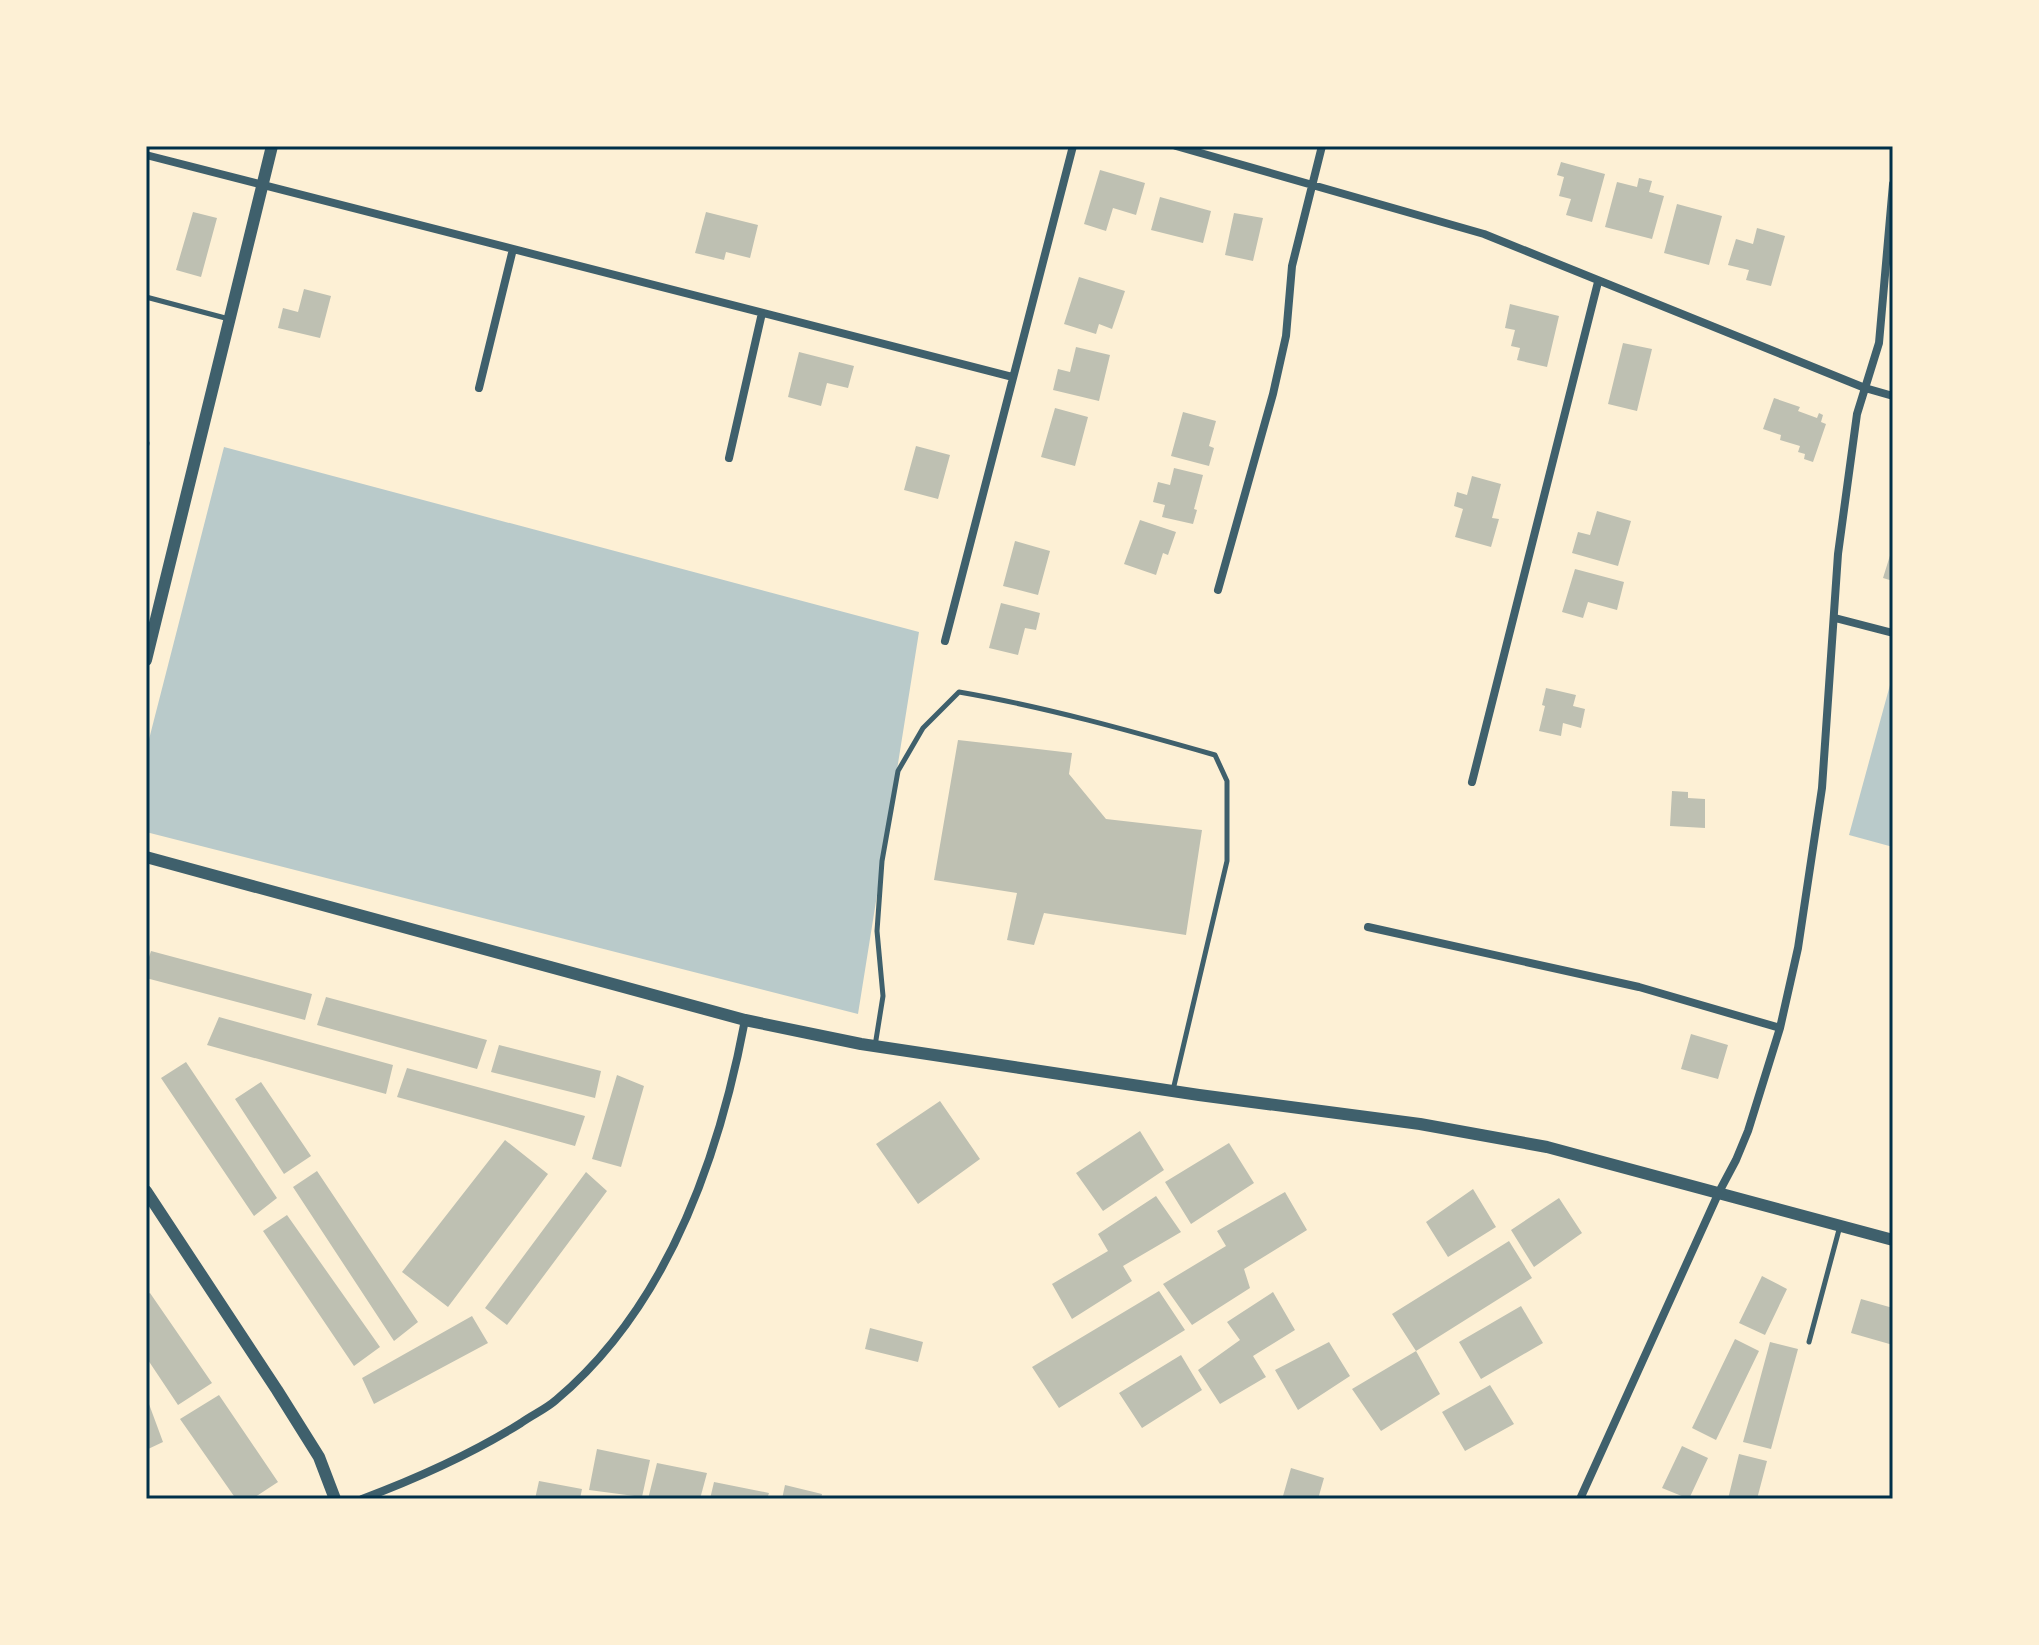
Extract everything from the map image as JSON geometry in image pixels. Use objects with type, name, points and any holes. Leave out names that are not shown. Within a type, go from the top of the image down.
[{"type":"street","points":[[146,660],[272,146]]},
{"type":"street","points":[[945,641],[1073,146]]},
{"type":"street","points":[[1176,146],[1484,234],[1865,388],[1893,396]]},
{"type":"street","points":[[1218,590],[1273,394],[1286,336],[1292,266],[1322,146]]},
{"type":"street","points":[[146,155],[1013,377]]},
{"type":"street","points":[[1580,1499],[1736,1160],[1780,1028],[1814,854],[1822,788],[1838,554],[1857,414],[1879,343],[1893,184]]},
{"type":"street","points":[[479,388],[513,249]]},
{"type":"street","points":[[1472,782],[1598,282]]},
{"type":"street","points":[[729,458],[762,313]]},
{"type":"street","points":[[1835,618],[1893,633]]},
{"type":"street","points":[[146,857],[745,1020],[875,1046],[1420,1124],[1547,1147],[1893,1240]]},
{"type":"street","points":[[1368,927],[1639,987],[1780,1028]]},
{"type":"street","points":[[362,1499],[424,1476],[486,1445],[554,1402],[587,1372],[624,1327],[661,1271],[698,1192],[723,1114],[745,1020]]},
{"type":"street","points":[[147,1193],[319,1457],[335,1499]]},
{"type":"lane","points":[[146,297],[229,319]]},
{"type":"lane","points":[[875,1046],[883,996],[877,931],[882,861],[898,771],[923,728],[959,692],[1134,732],[1215,755],[1227,781],[1227,861],[1173,1091]]},
{"type":"lane","points":[[1809,1342],[1840,1225]]},
{"type":"shaded area","points":[[224,447],[919,632],[858,1014],[146,832],[146,751]]},
{"type":"shaded area","points":[[1893,674],[1893,847],[1849,835]]},
{"type":"building","points":[[1561,162],[1605,174],[1592,222],[1566,215],[1571,199],[1559,196],[1564,177],[1557,175]]},
{"type":"building","points":[[1100,170],[1145,183],[1136,215],[1113,208],[1106,231],[1084,224]]},
{"type":"building","points":[[1639,178],[1652,181],[1649,192],[1664,196],[1652,239],[1605,227],[1617,182],[1637,187]]},
{"type":"building","points":[[1160,197],[1211,211],[1203,243],[1151,230]]},
{"type":"building","points":[[1677,204],[1722,216],[1709,265],[1664,253]]},
{"type":"building","points":[[193,212],[217,218],[201,277],[176,270]]},
{"type":"building","points":[[706,212],[758,225],[750,258],[726,252],[724,260],[695,253]]},
{"type":"building","points":[[1234,213],[1263,218],[1253,261],[1225,255]]},
{"type":"building","points":[[1757,228],[1785,236],[1771,286],[1746,280],[1749,270],[1728,265],[1736,239],[1753,244]]},
{"type":"building","points":[[1079,277],[1125,291],[1112,329],[1099,324],[1096,334],[1064,324]]},
{"type":"building","points":[[304,289],[331,296],[320,338],[278,328],[283,308],[298,312]]},
{"type":"building","points":[[1510,304],[1559,316],[1547,367],[1517,360],[1520,348],[1511,346],[1515,330],[1505,328]]},
{"type":"building","points":[[1623,343],[1652,349],[1637,411],[1608,404]]},
{"type":"building","points":[[1076,347],[1110,355],[1099,401],[1053,390],[1058,369],[1070,372]]},
{"type":"building","points":[[799,352],[854,366],[848,388],[827,383],[821,406],[788,397]]},
{"type":"building","points":[[1774,398],[1800,407],[1798,411],[1817,418],[1819,413],[1823,415],[1821,422],[1826,424],[1813,462],[1804,459],[1805,454],[1798,452],[1800,446],[1780,440],[1781,435],[1763,429]]},
{"type":"building","points":[[1055,408],[1088,417],[1075,466],[1041,457]]},
{"type":"building","points":[[1183,412],[1216,421],[1209,446],[1214,448],[1209,466],[1171,456]]},
{"type":"building","points":[[916,446],[950,455],[938,499],[904,490]]},
{"type":"building","points":[[1174,468],[1203,475],[1193,524],[1162,517],[1165,505],[1153,502],[1158,482],[1170,485]]},
{"type":"building","points":[[1472,476],[1501,484],[1492,518],[1499,519],[1491,547],[1455,537],[1463,509],[1454,506],[1457,492],[1467,495]]},
{"type":"building","points":[[1597,511],[1631,521],[1618,566],[1572,553],[1578,532],[1590,535]]},
{"type":"building","points":[[1140,520],[1176,532],[1168,555],[1163,553],[1156,575],[1124,564]]},
{"type":"building","points":[[1015,541],[1050,551],[1038,595],[1003,586]]},
{"type":"building","points":[[1893,549],[1893,581],[1883,578]]},
{"type":"building","points":[[1575,569],[1624,582],[1617,610],[1588,602],[1583,618],[1562,612]]},
{"type":"building","points":[[1001,603],[1040,613],[1036,630],[1025,628],[1018,655],[989,648]]},
{"type":"building","points":[[1546,688],[1576,695],[1573,706],[1585,709],[1581,728],[1563,723],[1561,736],[1539,731]]},
{"type":"building","points":[[958,740],[1072,753],[1069,774],[1106,819],[1202,830],[1186,935],[1044,913],[1034,945],[1007,940],[1017,893],[934,880]]},
{"type":"building","points":[[1672,791],[1688,792],[1688,798],[1705,799],[1705,828],[1670,826]]},
{"type":"building","points":[[151,951],[312,994],[305,1020],[146,978]]},
{"type":"building","points":[[326,997],[487,1040],[477,1069],[317,1025]]},
{"type":"building","points":[[219,1017],[393,1065],[386,1094],[207,1045]]},
{"type":"building","points":[[1691,1034],[1728,1045],[1718,1079],[1681,1069]]},
{"type":"building","points":[[499,1045],[601,1071],[595,1098],[491,1072]]},
{"type":"building","points":[[186,1062],[277,1198],[254,1216],[161,1078]]},
{"type":"building","points":[[407,1068],[585,1116],[575,1146],[397,1097]]},
{"type":"building","points":[[617,1075],[644,1086],[621,1167],[592,1159]]},
{"type":"building","points":[[261,1082],[311,1156],[284,1174],[235,1099]]},
{"type":"building","points":[[940,1101],[980,1159],[918,1204],[876,1144]]},
{"type":"building","points":[[1140,1131],[1164,1170],[1103,1211],[1076,1173]]},
{"type":"building","points":[[505,1140],[548,1174],[448,1307],[402,1272]]},
{"type":"building","points":[[1229,1143],[1254,1183],[1191,1224],[1165,1182]]},
{"type":"building","points":[[317,1171],[418,1322],[394,1341],[293,1187]]},
{"type":"building","points":[[586,1172],[607,1191],[507,1325],[485,1308]]},
{"type":"building","points":[[1473,1189],[1496,1227],[1448,1257],[1426,1222]]},
{"type":"building","points":[[1285,1192],[1307,1230],[1244,1269],[1250,1288],[1192,1325],[1163,1284],[1226,1246],[1217,1231]]},
{"type":"building","points":[[1156,1196],[1181,1232],[1123,1266],[1132,1281],[1072,1319],[1052,1284],[1108,1251],[1098,1234]]},
{"type":"building","points":[[1559,1198],[1582,1233],[1534,1267],[1511,1230]]},
{"type":"building","points":[[287,1215],[380,1347],[354,1366],[263,1231]]},
{"type":"building","points":[[1509,1241],[1532,1278],[1416,1351],[1392,1314]]},
{"type":"building","points":[[1762,1276],[1787,1289],[1765,1335],[1739,1323]]},
{"type":"building","points":[[1159,1291],[1185,1330],[1059,1408],[1032,1367]]},
{"type":"building","points":[[1273,1292],[1295,1330],[1253,1356],[1266,1377],[1220,1404],[1198,1370],[1240,1340],[1227,1322]]},
{"type":"building","points":[[150,1293],[212,1383],[178,1405],[146,1357],[146,1295]]},
{"type":"building","points":[[1861,1299],[1893,1308],[1893,1345],[1851,1333]]},
{"type":"building","points":[[1521,1306],[1543,1343],[1481,1379],[1459,1342]]},
{"type":"building","points":[[472,1316],[488,1343],[374,1404],[362,1378]]},
{"type":"building","points":[[870,1328],[923,1342],[918,1362],[865,1349]]},
{"type":"building","points":[[1735,1339],[1759,1351],[1716,1440],[1692,1428]]},
{"type":"building","points":[[1329,1342],[1350,1376],[1298,1410],[1275,1370]]},
{"type":"building","points":[[1770,1342],[1798,1349],[1771,1449],[1743,1442]]},
{"type":"building","points":[[1416,1351],[1440,1394],[1381,1431],[1352,1389]]},
{"type":"building","points":[[1181,1355],[1202,1390],[1142,1428],[1119,1393]]},
{"type":"building","points":[[1490,1385],[1514,1424],[1465,1451],[1442,1412]]},
{"type":"building","points":[[219,1395],[278,1482],[252,1499],[236,1499],[180,1419]]},
{"type":"building","points":[[146,1396],[163,1442],[146,1450]]},
{"type":"building","points":[[1682,1446],[1708,1458],[1689,1499],[1662,1488]]},
{"type":"building","points":[[597,1449],[650,1460],[642,1497],[589,1490]]},
{"type":"building","points":[[1739,1454],[1767,1461],[1757,1499],[1728,1499]]},
{"type":"building","points":[[657,1463],[707,1473],[700,1499],[648,1499]]},
{"type":"building","points":[[1291,1468],[1324,1478],[1318,1499],[1283,1496]]},
{"type":"building","points":[[539,1481],[582,1489],[580,1499],[535,1499]]},
{"type":"building","points":[[714,1482],[769,1493],[767,1499],[710,1499]]},
{"type":"building","points":[[785,1485],[822,1494],[821,1499],[782,1499]]}]
